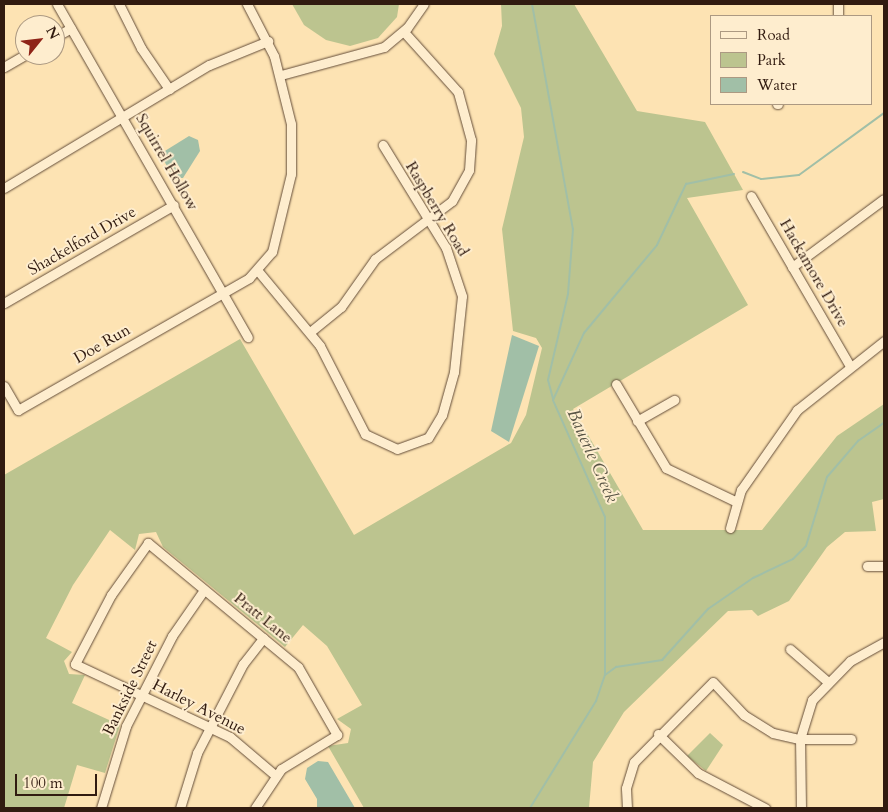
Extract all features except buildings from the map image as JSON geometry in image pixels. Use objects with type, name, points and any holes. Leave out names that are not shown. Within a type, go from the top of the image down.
[{"type":"street","name":"Squirrel Hollow","points":[[57,4],[125,119],[248,337]]},
{"type":"street","points":[[119,4],[141,48],[169,89]]},
{"type":"street","points":[[224,292],[258,271],[280,231],[291,174],[291,124],[281,75],[268,41],[247,4]]},
{"type":"street","points":[[281,75],[372,52],[404,32],[424,4]]},
{"type":"street","points":[[65,31],[71,28]]},
{"type":"street","points":[[310,332],[342,307],[374,259],[426,221],[461,188],[469,170],[471,140],[458,92],[404,32]]},
{"type":"street","points":[[4,188],[125,119],[209,65],[268,41]]},
{"type":"street","points":[[4,67],[15,61]]},
{"type":"street","name":"Raspberry Road","points":[[258,271],[310,332],[365,434],[397,449],[428,438],[442,415],[454,372],[462,296],[454,265],[426,221],[383,145]]},
{"type":"street","name":"Hackamore Drive","points":[[751,196],[850,366]]},
{"type":"street","points":[[792,267],[884,200]]},
{"type":"street","name":"Shackelford Drive","points":[[4,303],[174,205]]},
{"type":"street","name":"Doe Run","points":[[4,386],[18,410],[224,292]]},
{"type":"street","points":[[730,528],[735,501],[797,410],[850,366],[884,341]]},
{"type":"street","points":[[616,384],[637,421],[671,472],[735,501]]},
{"type":"street","points":[[637,421],[674,400]]},
{"type":"street","name":"Pratt Lane","points":[[75,664],[111,595],[148,543],[301,671],[337,735],[274,775]]},
{"type":"street","points":[[867,566],[884,566]]},
{"type":"street","name":"Bankside Street","points":[[101,808],[120,741],[176,628],[204,590]]},
{"type":"street","points":[[180,808],[210,727],[243,664],[263,638]]},
{"type":"street","points":[[801,808],[800,739],[808,710],[827,681],[865,651],[884,642]]},
{"type":"street","points":[[790,649],[827,681]]},
{"type":"street","name":"Harley Avenue","points":[[75,664],[210,727],[240,744],[274,775]]},
{"type":"street","points":[[627,808],[626,788],[634,762],[658,734],[712,682],[756,724],[800,739],[851,739]]},
{"type":"street","points":[[658,734],[698,773],[765,808]]},
{"type":"street","points":[[255,808],[274,775]]},
{"type":"green space","points":[[292,4],[399,4],[397,17],[378,38],[350,46],[326,40],[304,25]]},
{"type":"green space","points":[[501,4],[574,4],[637,111],[705,122],[743,190],[687,198],[748,305],[573,409],[643,530],[762,530],[837,436],[884,404],[884,499],[872,502],[876,531],[845,532],[827,547],[789,601],[758,616],[752,610],[728,611],[624,712],[593,762],[589,808],[364,808],[328,746],[348,743],[351,729],[337,719],[362,705],[327,646],[303,625],[285,647],[163,547],[156,532],[139,534],[135,550],[110,530],[73,585],[46,638],[72,652],[64,661],[69,674],[85,675],[72,703],[120,725],[105,773],[77,765],[64,808],[4,808],[4,475],[240,339],[354,535],[511,443],[526,415],[542,348],[536,338],[513,331],[502,229],[524,137],[521,108],[494,54],[502,26]]},
{"type":"green space","points":[[710,733],[723,745],[706,771],[687,756]]},
{"type":"water","points":[[189,136],[198,140],[200,151],[183,178],[174,178],[160,154]]},
{"type":"water","points":[[512,335],[539,346],[509,442],[491,431]]},
{"type":"water","points":[[318,761],[328,762],[355,808],[317,808],[317,799],[305,779],[307,768]]},
{"type":"waterway","points":[[532,4],[573,229],[568,294],[548,380],[553,399]]},
{"type":"waterway","name":"Bauerle Creek","points":[[743,172],[761,179],[799,175],[884,113]]},
{"type":"waterway","name":"Bauerle Creek","points":[[530,808],[596,701],[605,675],[605,517],[553,400],[584,333],[657,245],[686,184],[734,174]]},
{"type":"waterway","points":[[605,675],[616,667],[662,660],[708,609],[753,578],[793,559],[806,546],[827,477],[858,441],[884,423]]}]
